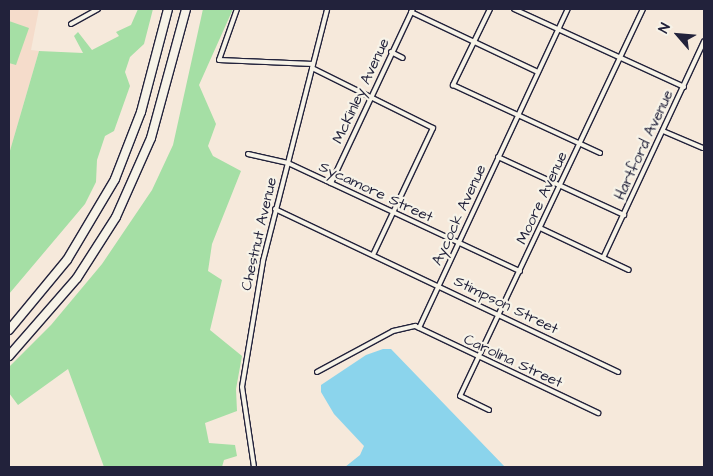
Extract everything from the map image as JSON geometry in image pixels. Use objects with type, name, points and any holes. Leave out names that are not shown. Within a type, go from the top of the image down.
[{"type":"highway","points":[[9,330],[68,260],[115,179],[141,112],[168,9]]},
{"type":"highway","points":[[9,356],[77,278],[116,217],[151,138],[186,9]]},
{"type":"street","points":[[71,24],[98,9]]},
{"type":"street","points":[[236,9],[219,60],[313,66],[369,98],[433,128],[395,213],[373,255]]},
{"type":"street","name":"Chestnut Avenue","points":[[254,467],[242,387],[262,261],[327,9]]},
{"type":"street","points":[[490,9],[453,85],[519,113],[600,153]]},
{"type":"street","points":[[514,9],[684,87]]},
{"type":"street","name":"Aycock Avenue","points":[[419,328],[568,9]]},
{"type":"street","name":"Moore Avenue","points":[[489,410],[460,396],[643,9]]},
{"type":"street","points":[[412,10],[538,72]]},
{"type":"street","name":"McKinley Avenue","points":[[331,183],[369,98],[412,10]]},
{"type":"street","name":"Hartford Avenue","points":[[603,258],[704,44]]},
{"type":"street","points":[[391,52],[403,58]]},
{"type":"street","points":[[664,131],[703,148]]},
{"type":"street","name":"Sycamore Street","points":[[248,154],[288,163],[520,271]]},
{"type":"street","points":[[498,157],[624,215]]},
{"type":"street","name":"Stimpson Street","points":[[276,209],[500,314],[618,372]]},
{"type":"street","points":[[540,228],[629,270]]},
{"type":"street","points":[[317,372],[393,331],[408,326],[419,328]]},
{"type":"street","name":"Carolina Street","points":[[419,328],[598,413]]},
{"type":"shaded area","points":[[9,9],[39,9],[31,50],[39,51],[9,154]]},
{"type":"green space","points":[[138,9],[153,9],[144,44],[130,57],[125,72],[130,86],[114,131],[105,136],[97,160],[96,182],[85,204],[9,294],[9,154],[39,51],[83,53],[74,36],[78,32],[92,50],[119,36],[116,32],[131,25]]},
{"type":"green space","points":[[203,9],[233,9],[199,85],[216,124],[208,146],[213,156],[241,171],[212,244],[208,271],[222,280],[210,330],[242,356],[236,389],[237,411],[205,423],[209,443],[235,445],[237,456],[224,460],[222,467],[104,467],[68,369],[18,405],[9,393],[9,367],[51,325],[102,264],[152,190],[173,145]]},
{"type":"green space","points":[[9,21],[29,28],[16,65],[9,63]]},
{"type":"water","points":[[383,349],[391,349],[505,467],[345,467],[360,455],[364,446],[334,414],[321,392],[321,385],[366,355]]}]
